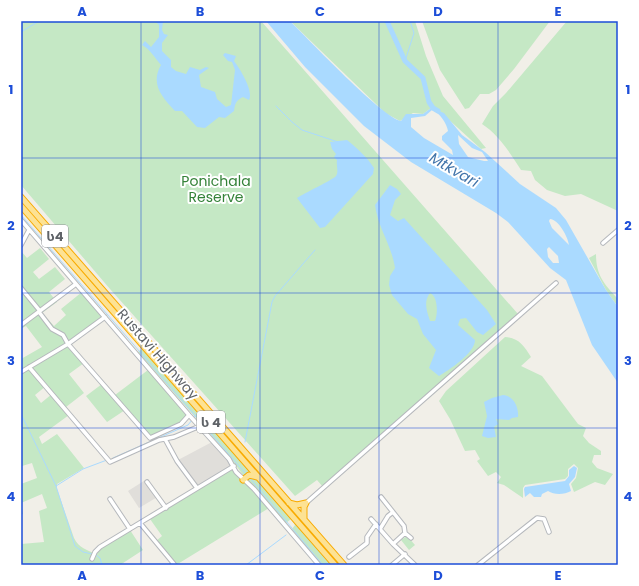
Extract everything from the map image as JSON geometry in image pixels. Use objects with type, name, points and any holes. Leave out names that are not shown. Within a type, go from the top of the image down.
[{"type":"highway","name":"Rustavi Highway","points":[[21,197],[87,278],[335,565]]},
{"type":"highway","name":"Rustavi Highway","points":[[21,206],[344,565]]},
{"type":"highway","points":[[249,467],[246,478],[258,477]]},
{"type":"highway","points":[[289,503],[297,505],[306,503]]},
{"type":"highway","points":[[304,519],[303,512],[306,503]]},
{"type":"street","points":[[21,220],[190,416],[246,478],[319,565]]},
{"type":"street","points":[[21,245],[29,230]]},
{"type":"street","points":[[603,243],[618,230]]},
{"type":"street","points":[[306,503],[556,283]]},
{"type":"street","points":[[21,325],[76,284]]},
{"type":"street","points":[[21,288],[52,329],[63,335],[68,344],[150,438],[181,424],[190,416]]},
{"type":"street","points":[[21,372],[68,344],[106,317]]},
{"type":"street","points":[[29,367],[110,462],[159,440],[200,426]]},
{"type":"street","points":[[165,439],[177,461],[197,488]]},
{"type":"street","points":[[92,559],[100,547],[234,466]]},
{"type":"street","points":[[147,482],[166,508]]},
{"type":"street","points":[[382,497],[404,526],[405,533],[411,538]]},
{"type":"street","points":[[110,499],[130,529]]},
{"type":"street","points":[[380,529],[388,516],[393,512]]},
{"type":"street","points":[[478,565],[537,518],[544,519],[549,532]]},
{"type":"street","points":[[370,519],[415,565]]},
{"type":"street","points":[[140,523],[174,564],[172,565]]},
{"type":"street","points":[[349,557],[367,543],[367,537],[376,524]]},
{"type":"street","points":[[393,544],[405,533]]},
{"type":"street","points":[[392,565],[405,554]]},
{"type":"shaded area","points":[[212,442],[227,458],[231,466],[197,487],[178,460]]},
{"type":"shaded area","points":[[147,479],[159,496],[139,508],[128,491]]},
{"type":"green space","name":"Ponichala Reserve","points":[[21,21],[261,21],[518,314],[323,487],[317,480],[295,496],[110,289],[21,185]]},
{"type":"green space","points":[[290,21],[415,21],[426,56],[443,96],[486,148],[481,149],[436,108],[431,108],[423,114],[413,113],[400,121],[385,113]]},
{"type":"green space","points":[[422,21],[550,21],[514,69],[496,90],[489,94],[480,94],[469,108],[465,109],[440,70]]},
{"type":"green space","points":[[567,21],[618,21],[618,211],[581,194],[565,196],[547,190],[535,180],[531,171],[521,170],[494,133],[482,124],[493,106],[506,93]]},
{"type":"green space","points":[[40,248],[49,259],[33,272],[39,279],[55,267],[65,279],[49,292],[57,302],[42,313],[54,326],[66,315],[61,309],[82,292],[102,314],[101,318],[67,344],[21,370],[21,359],[42,347],[26,326],[21,329],[21,251],[27,258]]},
{"type":"green space","points":[[596,254],[599,274],[605,284],[618,299],[618,307],[606,290],[589,258]]},
{"type":"green space","points":[[505,337],[518,341],[523,346],[531,357],[521,366],[542,376],[578,424],[586,428],[583,436],[589,443],[601,451],[601,455],[594,455],[592,462],[597,468],[613,474],[605,485],[595,482],[574,492],[571,484],[576,478],[578,468],[574,464],[568,469],[568,476],[565,479],[525,485],[523,488],[523,498],[504,485],[497,483],[501,477],[496,472],[488,476],[477,461],[480,459],[475,450],[465,451],[450,419],[439,401],[446,391]]},
{"type":"green space","points":[[68,345],[84,363],[69,374],[84,393],[66,407],[32,368]]},
{"type":"green space","points":[[143,348],[332,565],[321,565],[292,529],[295,525],[291,519],[286,523],[138,352]]},
{"type":"green space","points":[[30,369],[46,386],[35,395],[41,403],[52,394],[69,415],[39,437],[42,444],[57,434],[84,468],[57,484],[57,489],[74,538],[78,544],[96,554],[102,547],[130,530],[143,550],[120,565],[21,565],[21,544],[44,542],[39,511],[47,508],[42,494],[21,503],[21,484],[37,478],[32,463],[22,466],[21,464],[21,373]]},
{"type":"green space","points":[[148,370],[187,416],[182,422],[153,436],[149,435],[115,395]]},
{"type":"green space","points":[[102,384],[125,410],[107,422],[86,396]]},
{"type":"green space","points":[[233,468],[234,473],[253,490],[269,508],[176,565],[156,541],[162,536],[150,519]]},
{"type":"green space","points":[[21,503],[23,514],[21,515]]},
{"type":"green space","points":[[407,536],[415,545],[409,550],[401,540]]},
{"type":"water","points":[[155,21],[163,21],[162,30],[164,34],[168,35],[162,43],[162,51],[171,60],[171,67],[176,71],[186,74],[190,67],[200,70],[206,67],[209,68],[199,75],[201,87],[215,92],[217,99],[226,107],[231,105],[235,70],[232,62],[228,61],[223,55],[225,53],[236,56],[234,61],[243,74],[250,91],[249,100],[243,97],[239,99],[236,102],[234,111],[225,118],[219,117],[205,128],[197,127],[182,111],[175,111],[162,95],[157,84],[158,72],[161,65],[150,51],[142,45],[145,41],[151,47],[159,37],[159,25]]},
{"type":"water","name":"Mtkvari","points":[[266,21],[290,21],[363,93],[392,117],[401,121],[406,114],[423,114],[431,108],[444,113],[462,135],[485,152],[520,184],[556,208],[566,220],[606,290],[618,307],[618,383],[592,345],[566,280],[550,268],[508,222],[496,213],[411,162],[364,126],[305,67]],"holes":[[[432,110],[443,119],[448,131],[442,136],[442,140],[452,150],[453,155],[424,138],[411,127],[411,118],[425,116]],[[458,135],[472,148],[482,152],[488,161],[468,157],[459,144]],[[550,219],[557,222],[565,234],[569,245],[552,228],[549,221]],[[549,247],[558,256],[559,263],[553,263],[548,257],[547,249]]]},
{"type":"water","points":[[347,140],[362,153],[371,164],[374,168],[373,174],[325,227],[320,228],[297,198],[336,176],[337,160],[334,157],[336,154],[332,149],[330,142]]},
{"type":"water","points":[[390,185],[397,189],[401,194],[395,200],[390,215],[398,221],[404,218],[487,310],[496,324],[483,335],[477,332],[466,318],[460,319],[458,325],[475,340],[474,345],[461,361],[439,376],[429,368],[436,350],[423,334],[417,319],[408,314],[392,295],[389,285],[390,276],[395,268],[375,205]],"holes":[[[430,293],[436,301],[437,314],[435,321],[430,321],[426,303]]]},
{"type":"water","points":[[503,395],[513,400],[517,406],[518,417],[509,420],[496,419],[498,424],[494,427],[496,437],[488,438],[482,436],[487,416],[484,402]]},
{"type":"water","points":[[574,466],[577,468],[575,477],[569,484],[571,491],[559,494],[548,491],[542,494],[541,497],[534,497],[530,493],[525,497],[525,487],[565,481],[569,476],[569,470]]},
{"type":"waterway","points":[[21,32],[39,21]]},
{"type":"waterway","points":[[387,21],[405,61],[423,78],[429,102],[433,108],[438,111]]},
{"type":"waterway","points":[[405,61],[414,33],[410,21]]},
{"type":"waterway","points":[[276,106],[302,130],[338,142]]},
{"type":"waterway","points":[[21,215],[246,474]]},
{"type":"waterway","points":[[245,442],[272,302],[275,296],[315,250]]},
{"type":"waterway","points":[[21,414],[56,486],[83,469],[107,460]]},
{"type":"waterway","points":[[113,458],[188,425],[196,415]]},
{"type":"waterway","points":[[250,478],[323,565]]},
{"type":"waterway","points":[[56,486],[75,546],[83,552],[92,554]]},
{"type":"waterway","points":[[246,565],[286,535]]},
{"type":"waterway","points":[[96,555],[100,558],[102,565]]}]
